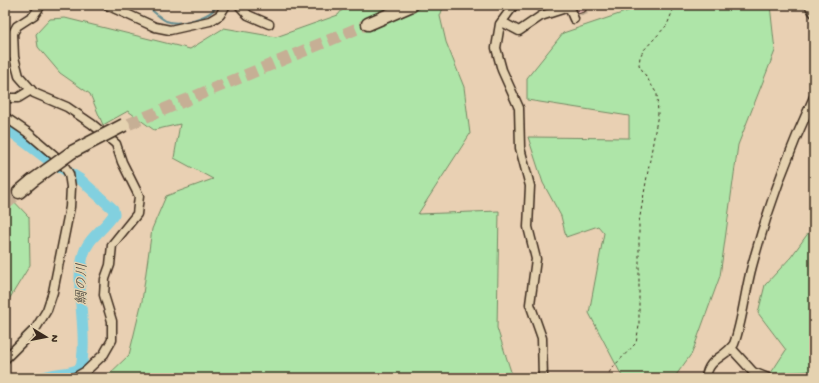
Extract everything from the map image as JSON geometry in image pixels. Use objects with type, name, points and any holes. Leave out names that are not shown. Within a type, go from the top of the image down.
[{"type":"highway","points":[[368,24],[412,5]]},
{"type":"highway","points":[[19,192],[64,156],[126,124]]},
{"type":"street","points":[[42,5],[34,15],[17,26],[13,33],[14,56],[17,72],[31,90],[67,107],[92,124],[116,144],[122,162],[139,196],[137,214],[112,245],[110,265],[105,279],[104,295],[112,321],[113,332],[109,346],[86,371],[74,378]]},
{"type":"street","points":[[107,5],[155,27],[170,30],[216,18],[220,15],[226,5]]},
{"type":"street","points":[[239,5],[248,15],[269,24]]},
{"type":"street","points":[[514,5],[502,22],[497,34],[497,55],[519,108],[520,148],[530,186],[528,227],[536,259],[530,304],[542,338],[543,378]]},
{"type":"street","points":[[809,5],[814,14]]},
{"type":"street","points":[[502,22],[518,31],[542,16],[568,6],[574,19]]},
{"type":"street","points":[[5,98],[18,98],[31,90]]},
{"type":"street","points":[[706,378],[707,370],[713,360],[731,348],[736,338],[751,268],[768,212],[788,154],[814,97]]},
{"type":"street","points":[[5,117],[27,132],[62,162],[69,174],[71,187],[70,207],[55,284],[47,310],[36,328],[5,359]]},
{"type":"street","points":[[731,348],[754,372],[768,378]]},
{"type":"street","points":[[794,378],[814,377]]},
{"type":"path","points":[[606,378],[612,368],[636,343],[639,326],[639,222],[658,114],[657,94],[640,66],[640,57],[643,51],[667,24],[675,5]]},
{"type":"green space","points":[[346,5],[444,5],[440,16],[446,42],[464,87],[470,134],[418,214],[499,211],[497,328],[513,378],[105,378],[129,355],[142,301],[152,229],[166,196],[213,179],[174,158],[180,124],[154,130],[128,111],[103,125],[90,94],[60,73],[38,47],[36,34],[50,19],[65,18],[190,49],[224,28],[276,37],[338,15]]},
{"type":"green space","points":[[632,5],[770,5],[775,51],[738,145],[720,276],[692,353],[674,378],[623,378],[589,313],[604,233],[598,226],[566,237],[561,216],[543,183],[528,137],[629,138],[629,116],[527,100],[527,78],[563,33],[634,9]]},
{"type":"green space","points":[[5,192],[29,217],[30,265],[5,306]]},
{"type":"green space","points":[[814,225],[814,371],[771,373],[786,350],[758,313],[765,285],[791,257]]},
{"type":"building","points":[[575,5],[584,5],[586,11],[578,14]]},
{"type":"waterway","points":[[89,5],[102,7],[105,5]]},
{"type":"waterway","points":[[146,5],[166,21],[172,22],[186,22],[202,17],[214,10],[217,5]]},
{"type":"waterway","name":"鯛の川","points":[[5,127],[46,158],[81,180],[113,209],[114,214],[88,244],[83,256],[80,279],[83,351],[80,369],[41,378]]},
{"type":"tunnel","points":[[129,124],[368,24]]},
{"type":"tunnel","points":[[5,205],[19,192]]}]
